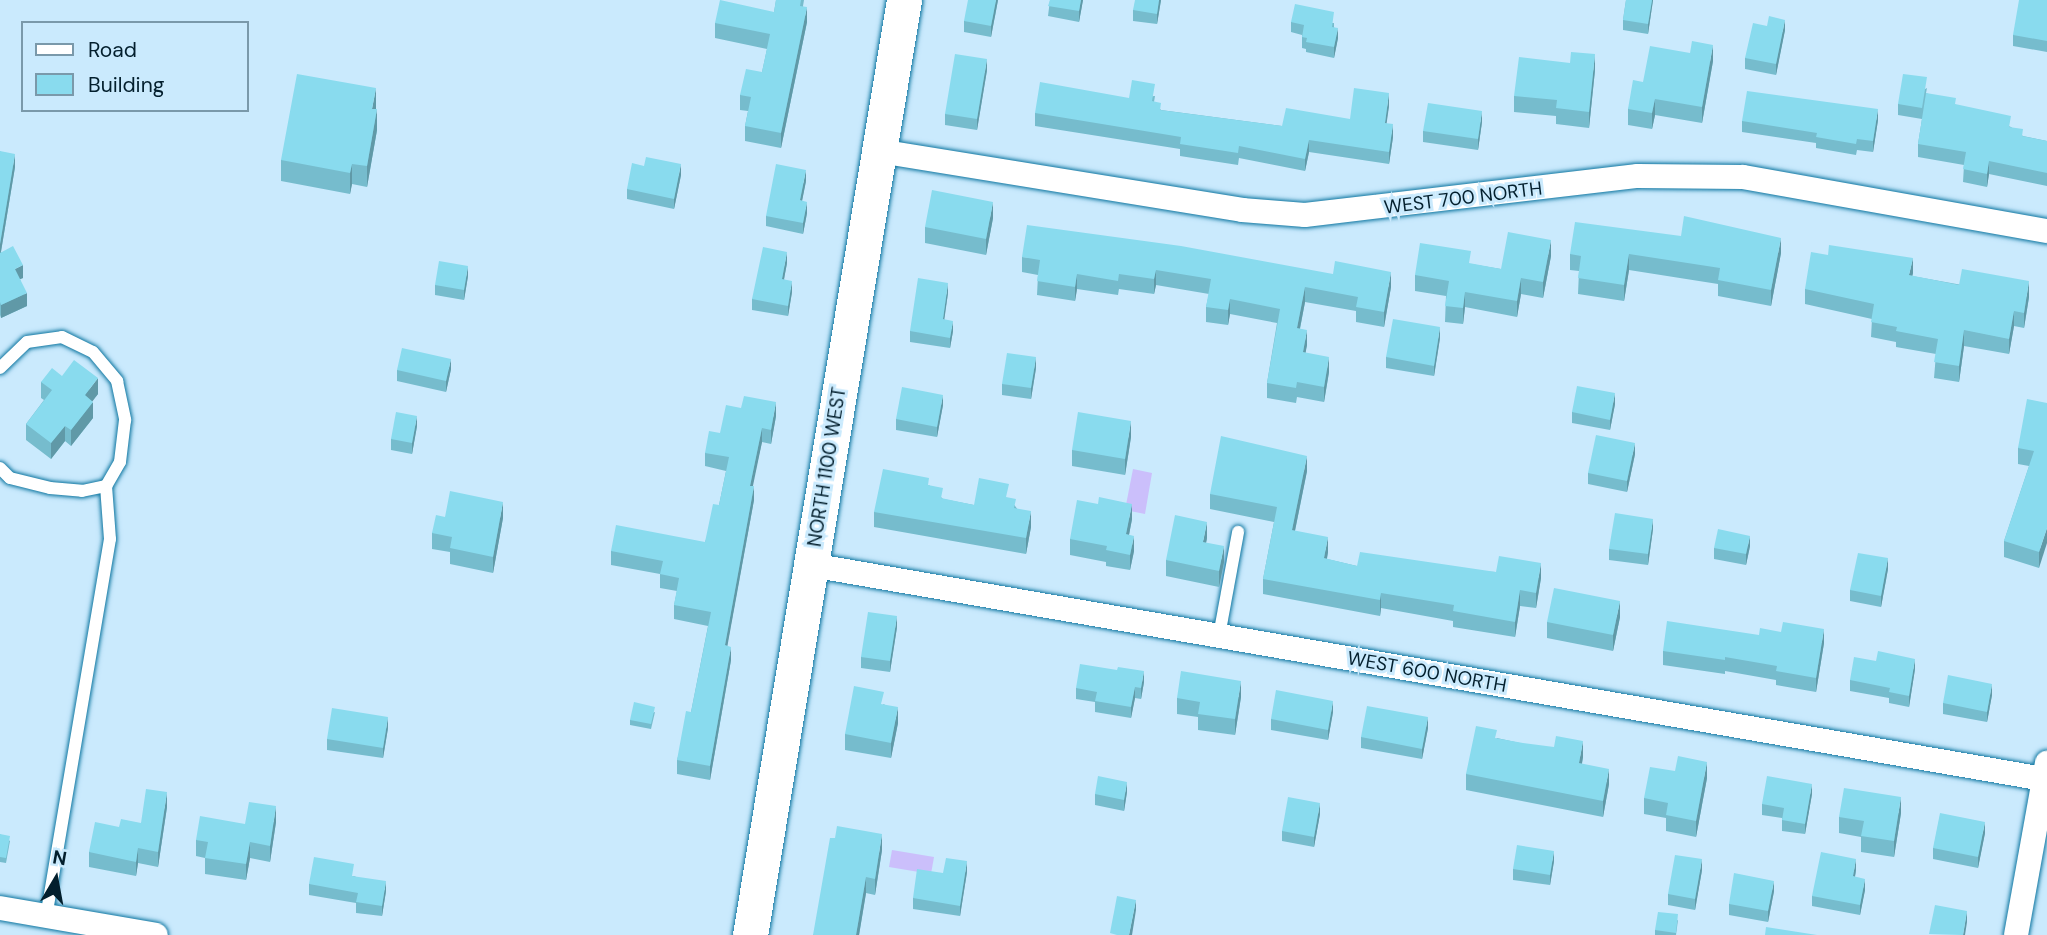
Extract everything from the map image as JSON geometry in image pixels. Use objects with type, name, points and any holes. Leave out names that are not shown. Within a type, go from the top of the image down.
[{"type":"street","name":"NORTH 1100 WEST","points":[[750,935],[904,0]]},
{"type":"street","name":"WEST 700 NORTH","points":[[879,151],[1241,210],[1305,215],[1638,176],[1743,177],[2047,231]]},
{"type":"street","name":"WEST 600 NORTH","points":[[811,565],[1219,636],[2046,771]]},
{"type":"street","points":[[2016,935],[2046,771]]},
{"type":"street","points":[[0,908],[156,935]]},
{"type":"lane","points":[[0,368],[27,342],[62,337],[93,352],[117,382],[125,419],[120,462],[106,486],[110,539],[46,916]]},
{"type":"lane","points":[[0,468],[10,478],[50,488],[82,491],[106,486]]},
{"type":"lane","points":[[1219,636],[1238,532]]},
{"type":"shaded area","points":[[1133,469],[1152,473],[1145,514],[1125,510]]},
{"type":"shaded area","points":[[892,850],[934,857],[931,874],[889,867]]},
{"type":"building","points":[[720,0],[774,12],[776,0],[801,0],[800,6],[807,7],[781,133],[745,126],[751,97],[740,95],[746,69],[762,72],[770,34],[715,23]]},
{"type":"building","points":[[968,0],[996,0],[991,26],[964,21]]},
{"type":"building","points":[[1050,0],[1081,0],[1079,11],[1048,6]]},
{"type":"building","points":[[1135,0],[1159,0],[1157,14],[1133,10]]},
{"type":"building","points":[[1626,0],[1652,0],[1648,24],[1623,20]]},
{"type":"building","points":[[2019,0],[2047,0],[2047,41],[2013,35]]},
{"type":"building","points":[[1295,4],[1334,12],[1332,27],[1338,28],[1334,47],[1306,42],[1307,38],[1302,37],[1304,25],[1291,22]]},
{"type":"building","points":[[1769,16],[1785,20],[1776,64],[1745,58],[1753,23],[1767,26]]},
{"type":"building","points":[[1692,41],[1713,45],[1702,107],[1655,99],[1652,113],[1628,109],[1633,80],[1643,82],[1650,46],[1690,53]]},
{"type":"building","points":[[1571,52],[1595,54],[1589,112],[1556,108],[1557,100],[1514,96],[1519,57],[1570,63]]},
{"type":"building","points":[[955,54],[987,59],[977,119],[945,114]]},
{"type":"building","points":[[297,74],[376,88],[372,109],[377,109],[367,166],[352,164],[350,173],[281,160]]},
{"type":"building","points":[[1903,74],[1927,77],[1922,108],[1898,104]]},
{"type":"building","points":[[1132,80],[1155,84],[1152,101],[1161,103],[1160,110],[1282,126],[1286,108],[1350,119],[1354,88],[1389,93],[1385,123],[1393,124],[1389,152],[1309,140],[1305,159],[1239,146],[1238,153],[1180,144],[1181,137],[1035,113],[1040,82],[1129,98]]},
{"type":"building","points":[[1747,91],[1878,109],[1873,141],[1857,139],[1856,144],[1816,137],[1817,133],[1742,121]]},
{"type":"building","points":[[1926,93],[1956,98],[1955,104],[2011,116],[2009,127],[2023,129],[2022,136],[2047,141],[2047,173],[1989,161],[1987,174],[1963,169],[1966,152],[1918,144]]},
{"type":"building","points":[[1428,103],[1482,111],[1478,139],[1423,131]]},
{"type":"building","points":[[0,151],[15,154],[0,244]]},
{"type":"building","points":[[646,157],[681,164],[674,199],[627,189],[632,163],[644,166]]},
{"type":"building","points":[[776,164],[806,170],[800,200],[807,202],[803,223],[766,216]]},
{"type":"building","points":[[932,190],[993,202],[986,239],[925,227]]},
{"type":"building","points":[[1684,216],[1781,238],[1771,290],[1718,280],[1720,268],[1629,254],[1624,285],[1578,278],[1581,256],[1570,254],[1575,222],[1681,236]]},
{"type":"building","points":[[1027,225],[1181,246],[1333,274],[1335,261],[1391,272],[1384,312],[1356,307],[1358,297],[1305,287],[1297,328],[1307,330],[1303,352],[1329,357],[1324,387],[1297,382],[1296,388],[1267,383],[1280,309],[1230,299],[1228,310],[1206,307],[1211,279],[1156,270],[1154,279],[1119,274],[1118,281],[1077,274],[1075,287],[1037,281],[1040,260],[1022,257]]},
{"type":"building","points":[[1508,232],[1551,240],[1543,282],[1521,278],[1517,301],[1465,292],[1463,308],[1445,306],[1449,281],[1415,275],[1420,243],[1471,251],[1469,263],[1501,269]]},
{"type":"building","points":[[1829,245],[1913,258],[1909,275],[1959,285],[1962,269],[2029,281],[2024,313],[2014,311],[2009,339],[1964,330],[1959,366],[1934,362],[1938,339],[1896,331],[1897,327],[1871,322],[1874,304],[1805,289],[1811,252],[1828,255]]},
{"type":"building","points":[[13,246],[23,265],[15,269],[27,293],[1,305],[0,253]]},
{"type":"building","points":[[763,247],[787,252],[782,279],[792,281],[788,306],[752,299]]},
{"type":"building","points":[[439,261],[468,266],[464,290],[435,285]]},
{"type":"building","points":[[918,278],[948,283],[943,319],[953,321],[950,338],[910,331]]},
{"type":"building","points":[[1393,319],[1440,327],[1434,366],[1386,357]]},
{"type":"building","points":[[402,348],[451,359],[446,381],[397,370]]},
{"type":"building","points":[[1007,353],[1036,357],[1031,388],[1002,384]]},
{"type":"building","points":[[74,360],[98,378],[85,395],[93,402],[71,430],[65,426],[51,443],[26,424],[52,390],[41,382],[52,368],[62,376]]},
{"type":"building","points":[[1577,386],[1615,393],[1610,420],[1572,412]]},
{"type":"building","points":[[902,387],[943,395],[937,427],[896,419]]},
{"type":"building","points":[[744,396],[776,402],[771,430],[762,428],[750,486],[754,486],[725,645],[731,647],[710,766],[677,760],[686,711],[691,712],[711,612],[674,605],[679,578],[660,574],[663,561],[611,551],[616,525],[705,542],[713,504],[719,505],[729,457],[705,453],[709,431],[720,433],[726,405],[741,408]]},
{"type":"building","points":[[2027,399],[2047,403],[2047,528],[2039,552],[2004,541],[2034,451],[2018,448]]},
{"type":"building","points":[[396,412],[417,416],[412,443],[391,439]]},
{"type":"building","points":[[1078,412],[1131,421],[1125,459],[1072,450]]},
{"type":"building","points":[[1596,435],[1635,443],[1627,481],[1588,473]]},
{"type":"building","points":[[1221,436],[1307,456],[1292,530],[1328,537],[1324,558],[1357,566],[1360,552],[1496,572],[1499,556],[1541,563],[1536,593],[1520,590],[1515,622],[1453,611],[1454,605],[1381,593],[1380,600],[1263,579],[1277,507],[1210,494]]},
{"type":"building","points":[[883,469],[929,478],[928,485],[943,488],[941,498],[974,505],[979,478],[1009,484],[1006,497],[1016,499],[1014,508],[1031,511],[1026,538],[874,512]]},
{"type":"building","points":[[450,491],[503,502],[493,557],[450,548],[452,537],[432,533],[436,515],[445,517]]},
{"type":"building","points":[[1099,497],[1132,504],[1126,534],[1134,536],[1130,555],[1106,550],[1107,546],[1070,539],[1077,500],[1098,504]]},
{"type":"building","points":[[1615,513],[1653,519],[1648,554],[1609,549]]},
{"type":"building","points":[[1175,515],[1207,522],[1203,542],[1224,546],[1219,571],[1166,560]]},
{"type":"building","points":[[1718,529],[1750,536],[1746,554],[1714,548]]},
{"type":"building","points":[[1858,553],[1888,558],[1881,596],[1850,590]]},
{"type":"building","points":[[1554,588],[1620,601],[1613,635],[1547,622]]},
{"type":"building","points":[[868,612],[897,616],[890,661],[861,657]]},
{"type":"building","points":[[1667,621],[1759,635],[1760,628],[1781,632],[1783,622],[1824,629],[1816,678],[1776,671],[1777,666],[1725,657],[1725,660],[1663,651]]},
{"type":"building","points":[[1878,651],[1915,659],[1909,696],[1889,692],[1890,688],[1850,680],[1854,657],[1876,661]]},
{"type":"building","points":[[1080,664],[1144,671],[1141,688],[1135,687],[1131,707],[1095,701],[1097,692],[1076,688]]},
{"type":"building","points":[[1181,671],[1241,681],[1235,719],[1198,714],[1200,702],[1177,698]]},
{"type":"building","points":[[1948,675],[1992,684],[1987,712],[1943,703]]},
{"type":"building","points":[[854,686],[884,692],[881,704],[898,707],[891,743],[845,734]]},
{"type":"building","points":[[1276,690],[1333,701],[1328,730],[1271,719]]},
{"type":"building","points":[[634,702],[655,707],[651,724],[630,720]]},
{"type":"building","points":[[1367,706],[1428,717],[1422,749],[1361,737]]},
{"type":"building","points":[[332,708],[388,717],[383,748],[327,739]]},
{"type":"building","points":[[1476,726],[1497,730],[1495,738],[1523,743],[1554,747],[1556,736],[1583,741],[1579,763],[1609,769],[1603,801],[1466,774]]},
{"type":"building","points":[[1678,756],[1707,762],[1696,821],[1666,815],[1668,803],[1644,798],[1650,767],[1675,771]]},
{"type":"building","points":[[1098,776],[1127,782],[1124,800],[1095,794]]},
{"type":"building","points":[[1767,776],[1812,784],[1805,824],[1782,820],[1784,808],[1762,804]]},
{"type":"building","points":[[1844,788],[1901,797],[1894,841],[1861,836],[1864,821],[1839,817]]},
{"type":"building","points":[[146,789],[167,792],[158,852],[138,848],[136,862],[89,852],[95,822],[119,827],[121,819],[141,823]]},
{"type":"building","points":[[1288,797],[1320,803],[1314,837],[1282,831]]},
{"type":"building","points":[[249,802],[276,806],[270,846],[250,842],[246,864],[205,858],[208,842],[196,840],[200,816],[245,824]]},
{"type":"building","points":[[1940,813],[1985,822],[1978,857],[1933,848]]},
{"type":"building","points":[[837,826],[882,834],[875,879],[866,877],[856,935],[813,935],[830,838],[835,838]]},
{"type":"building","points":[[0,834],[10,836],[6,858],[0,857]]},
{"type":"building","points":[[1517,845],[1554,851],[1550,875],[1513,869]]},
{"type":"building","points":[[1821,852],[1856,859],[1853,876],[1865,879],[1860,905],[1812,896]]},
{"type":"building","points":[[1675,855],[1702,859],[1695,899],[1668,894]]},
{"type":"building","points":[[314,857],[354,864],[352,876],[386,881],[382,906],[356,902],[358,893],[309,884]]},
{"type":"building","points":[[946,858],[967,861],[960,906],[913,898],[917,869],[943,873]]},
{"type":"building","points":[[1734,873],[1774,881],[1768,911],[1729,904]]},
{"type":"building","points":[[1117,896],[1136,900],[1129,935],[1110,933]]},
{"type":"building","points":[[1935,905],[1967,911],[1963,935],[1929,934]]},
{"type":"building","points":[[1658,912],[1678,914],[1676,933],[1655,930]]},
{"type":"building","points":[[1766,927],[1817,935],[1765,935]]}]
